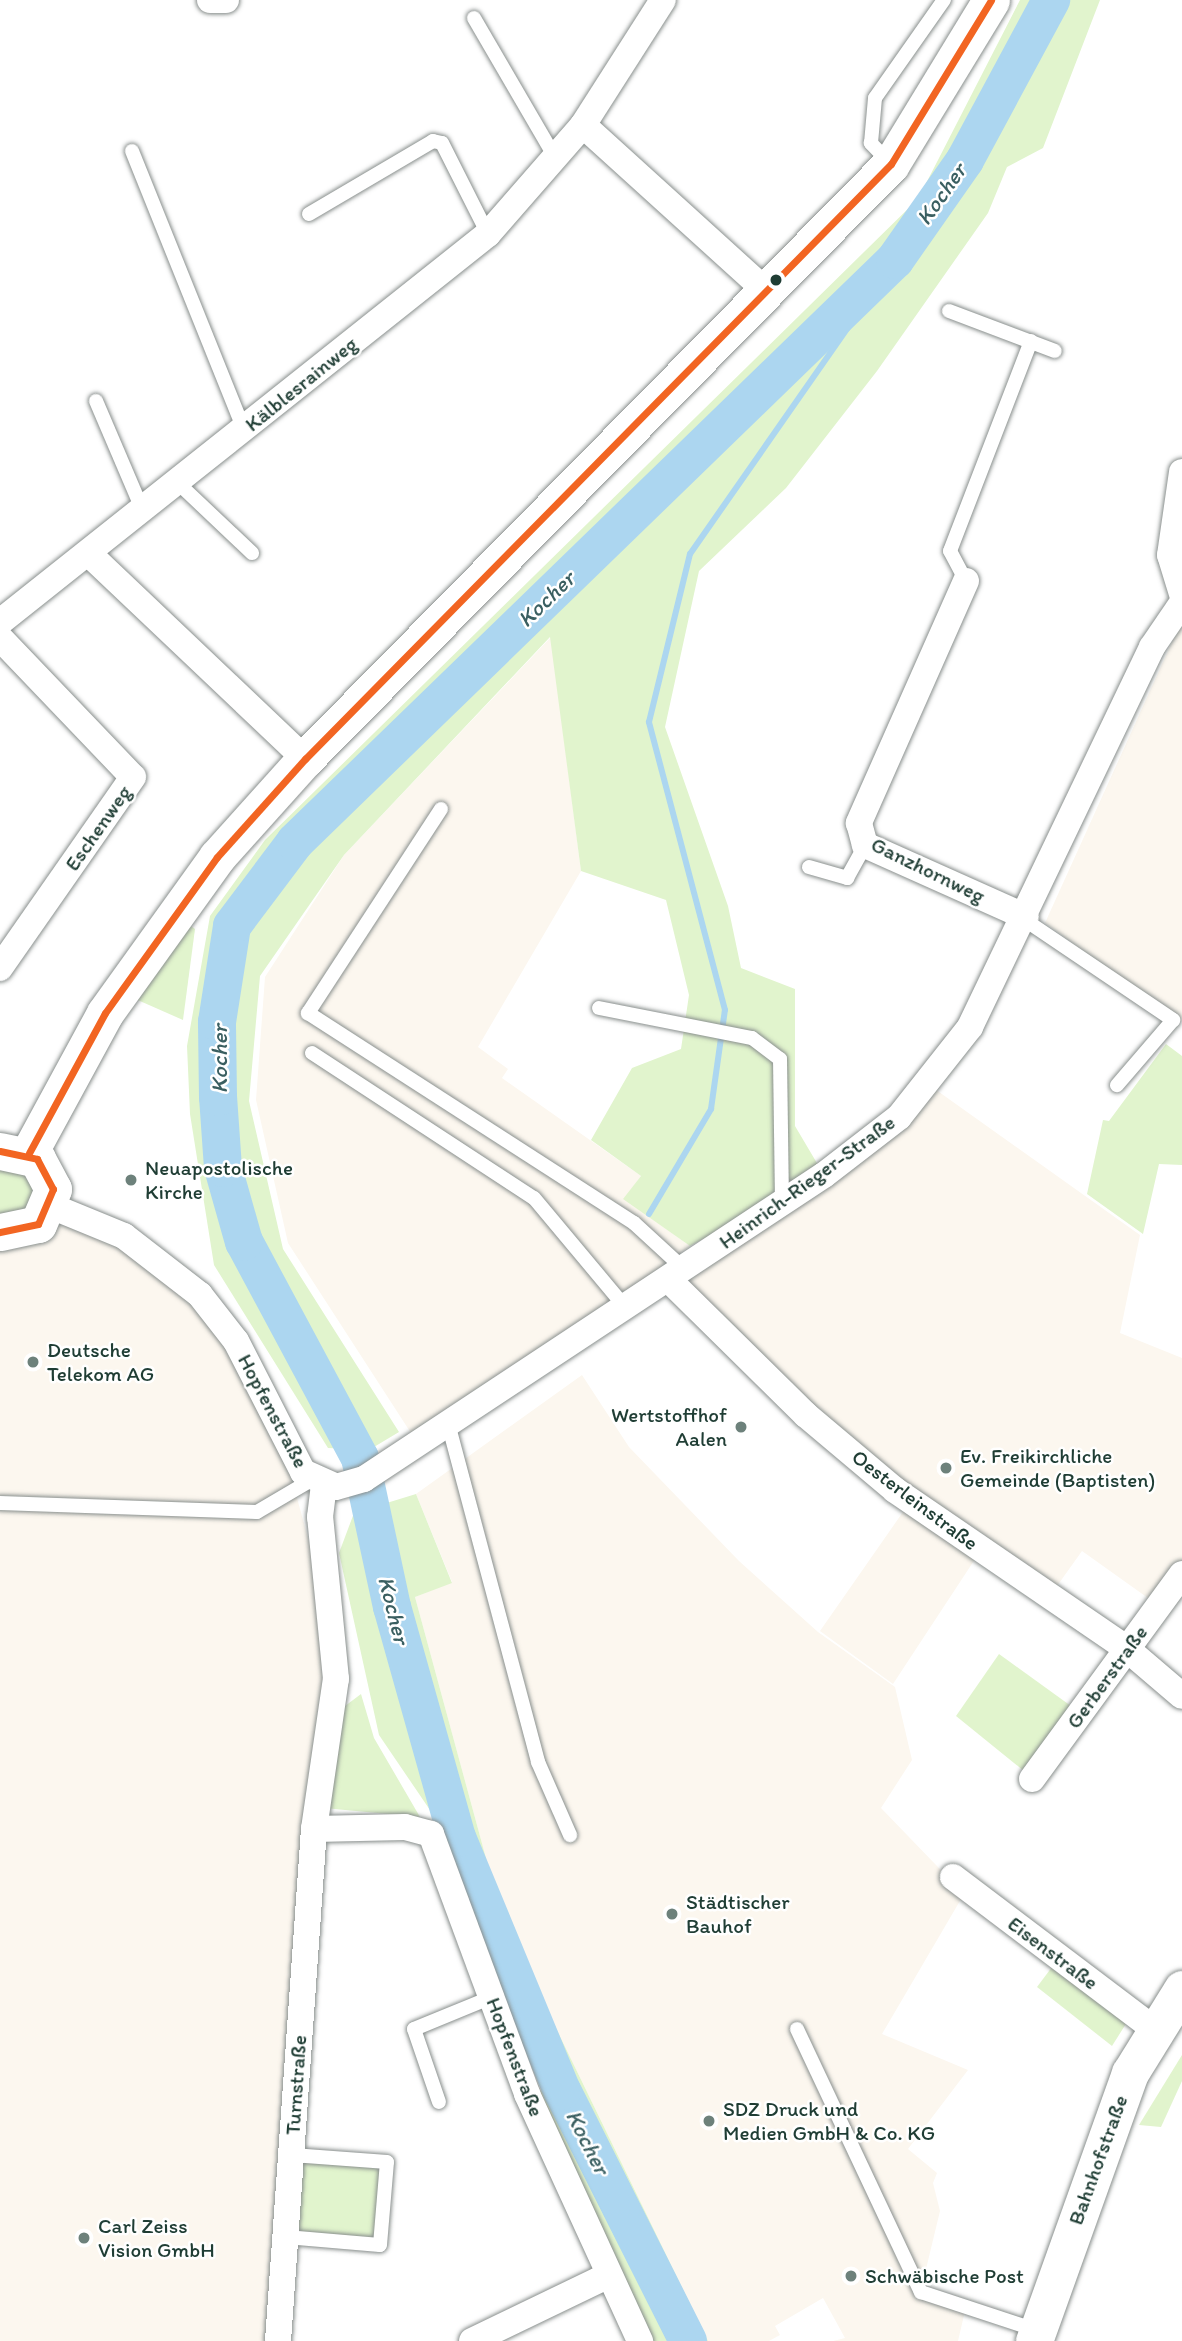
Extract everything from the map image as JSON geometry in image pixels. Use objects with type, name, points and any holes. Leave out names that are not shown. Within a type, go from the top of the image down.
[{"type":"main road","points":[[0,1232],[32,1228],[51,1206],[49,1173],[14,1152],[140,960],[217,857],[305,759],[891,164],[991,0]]},
{"type":"main road","name":"Bahnhofstraße","points":[[1036,2336],[1112,2117],[1154,2029],[1182,1989]]},
{"type":"street","points":[[210,0],[226,0]]},
{"type":"street","name":"Kälblesrainweg","points":[[0,622],[143,511],[488,234],[583,125],[663,0]]},
{"type":"street","points":[[583,125],[767,292]]},
{"type":"street","points":[[1182,472],[1179,509],[1170,555],[1182,594]]},
{"type":"street","points":[[88,553],[305,759]]},
{"type":"street","name":"Ganzhornweg","points":[[967,581],[859,823],[865,845],[1025,918]]},
{"type":"street","name":"Heinrich-Rieger-Straße","points":[[329,1483],[415,1450],[782,1203],[899,1117],[933,1078],[970,1027],[1025,918],[1152,648],[1182,603]]},
{"type":"street","name":"Eschenweg","points":[[0,638],[133,777],[0,968]]},
{"type":"street","name":"Hopfenstraße","points":[[51,1206],[124,1236],[200,1295],[236,1341],[296,1462],[329,1483],[320,1517],[336,1679],[314,1829],[405,1827],[431,1835],[527,2094],[640,2341]]},
{"type":"street","name":"Oesterleinstraße","points":[[676,1274],[806,1415],[895,1490],[1127,1649],[1182,1696]]},
{"type":"street","name":"Gerberstraße","points":[[1032,1779],[1182,1574]]},
{"type":"street","name":"Turnstraße","points":[[278,2341],[314,1829]]},
{"type":"street","name":"Eisenstraße","points":[[953,1877],[1154,2029]]},
{"type":"street","points":[[472,2341],[610,2275]]},
{"type":"lane","points":[[891,164],[871,143],[875,98],[944,0]]},
{"type":"lane","points":[[474,18],[555,157]]},
{"type":"lane","points":[[309,214],[433,141],[442,143],[488,234]]},
{"type":"lane","points":[[132,151],[244,430]]},
{"type":"lane","points":[[949,311],[1055,351]]},
{"type":"lane","name":"Ganzhornweg","points":[[967,581],[950,551],[1031,341]]},
{"type":"lane","points":[[96,401],[143,511]]},
{"type":"lane","points":[[178,483],[252,553]]},
{"type":"lane","points":[[441,809],[308,1013],[634,1223],[676,1274]]},
{"type":"lane","points":[[809,867],[847,878],[865,845]]},
{"type":"lane","points":[[1025,918],[1172,1020],[1117,1085]]},
{"type":"lane","points":[[599,1008],[752,1038],[780,1059],[782,1203]]},
{"type":"lane","points":[[312,1054],[534,1198],[626,1308]]},
{"type":"lane","points":[[449,1427],[538,1762],[570,1835]]},
{"type":"lane","points":[[0,1503],[257,1512],[329,1483]]},
{"type":"lane","points":[[439,2102],[414,2029],[492,1997]]},
{"type":"lane","points":[[797,2029],[921,2292],[1036,2336]]},
{"type":"lane","points":[[286,2237],[380,2245],[387,2162],[292,2155]]},
{"type":"shaded area","points":[[1182,620],[1182,1022],[1045,923]]},
{"type":"shaded area","points":[[551,637],[581,871],[478,1047],[508,1069],[502,1078],[641,1176],[624,1199],[690,1246],[420,1447],[288,1243],[256,1100],[265,977],[344,855]]},
{"type":"shaded area","points":[[932,1087],[1140,1235],[1120,1333],[1182,1358],[1182,1566],[1155,1603],[1082,1551],[1052,1593],[983,1547],[893,1684],[820,1631],[912,1499],[674,1280]]},
{"type":"shaded area","points":[[51,1206],[200,1295],[291,1476],[320,1582],[336,1679],[271,2341],[0,2341],[0,1229]]},
{"type":"shaded area","name":"Städtischer Bauhof","points":[[582,1375],[629,1447],[739,1561],[818,1632],[895,1687],[912,1760],[881,1808],[964,1894],[882,2034],[968,2070],[908,2149],[937,2173],[933,2183],[940,2211],[920,2294],[965,2311],[958,2341],[833,2341],[845,2338],[823,2298],[775,2326],[780,2335],[769,2341],[708,2341],[502,1917],[415,1597],[452,1582],[416,1494]]},
{"type":"green space","points":[[1020,0],[1100,0],[1043,148],[1007,167],[988,213],[877,371],[786,488],[699,571],[665,727],[728,906],[741,968],[795,989],[795,1126],[824,1175],[690,1246],[623,1199],[641,1176],[591,1140],[632,1068],[681,1049],[689,995],[666,900],[581,871],[550,637],[344,855],[260,976],[249,1101],[283,1249],[399,1432],[369,1450],[328,1448],[214,1265],[190,1114],[187,1046],[210,916],[265,840],[918,199]]},
{"type":"green space","points":[[179,917],[195,929],[183,1020],[124,994]]},
{"type":"green space","points":[[1166,1044],[1182,1056],[1182,1165],[1159,1164],[1143,1234],[1087,1194],[1103,1120],[1109,1121]]},
{"type":"green space","points":[[13,1158],[45,1198],[0,1225],[0,1161]]},
{"type":"green space","points":[[416,1494],[452,1583],[415,1597],[502,1917],[708,2341],[653,2341],[538,2093],[567,2077],[457,1809],[432,1813],[379,1735],[339,1553],[354,1513]]},
{"type":"green space","points":[[999,1654],[1071,1706],[1024,1771],[956,1716]]},
{"type":"green space","points":[[361,1694],[374,1738],[420,1817],[324,1808],[337,1712]]},
{"type":"green space","points":[[1055,1963],[1129,2019],[1112,2046],[1037,1987]]},
{"type":"green space","points":[[1182,2055],[1182,2081],[1161,2127],[1139,2125]]},
{"type":"green space","points":[[301,2162],[381,2168],[375,2238],[296,2232]]},
{"type":"waterway","name":"Kocher","points":[[688,2341],[562,2091],[457,1838],[392,1607],[360,1458],[244,1242],[223,1168],[217,1022],[232,926],[295,842],[895,260],[965,160],[1051,0]]},
{"type":"waterway","points":[[649,1214],[711,1109],[725,1010],[649,722],[690,554],[895,260]]},
{"type":"transit line","points":[[29,1153],[105,1013],[217,857],[305,759],[891,164],[991,0]]},
{"type":"transit line","points":[[0,1151],[37,1159],[53,1189],[38,1224],[0,1232]]},
{"type":"place","name":"Neuapostolische Kirche","points":[[131,1180]]},
{"type":"place","name":"Deutsche Telekom AG","points":[[33,1362]]},
{"type":"place","name":"Wertstoffhof Aalen","points":[[741,1427]]},
{"type":"place","name":"Ev. Freikirchliche Gemeinde (Baptisten)","points":[[946,1468]]},
{"type":"place","name":"Städtischer Bauhof","points":[[672,1914]]},
{"type":"place","name":"SDZ Druck und Medien GmbH & Co. KG","points":[[709,2121]]},
{"type":"place","name":"Carl Zeiss Vision GmbH","points":[[84,2238]]},
{"type":"place","name":"Schwäbische Post","points":[[851,2276]]}]
